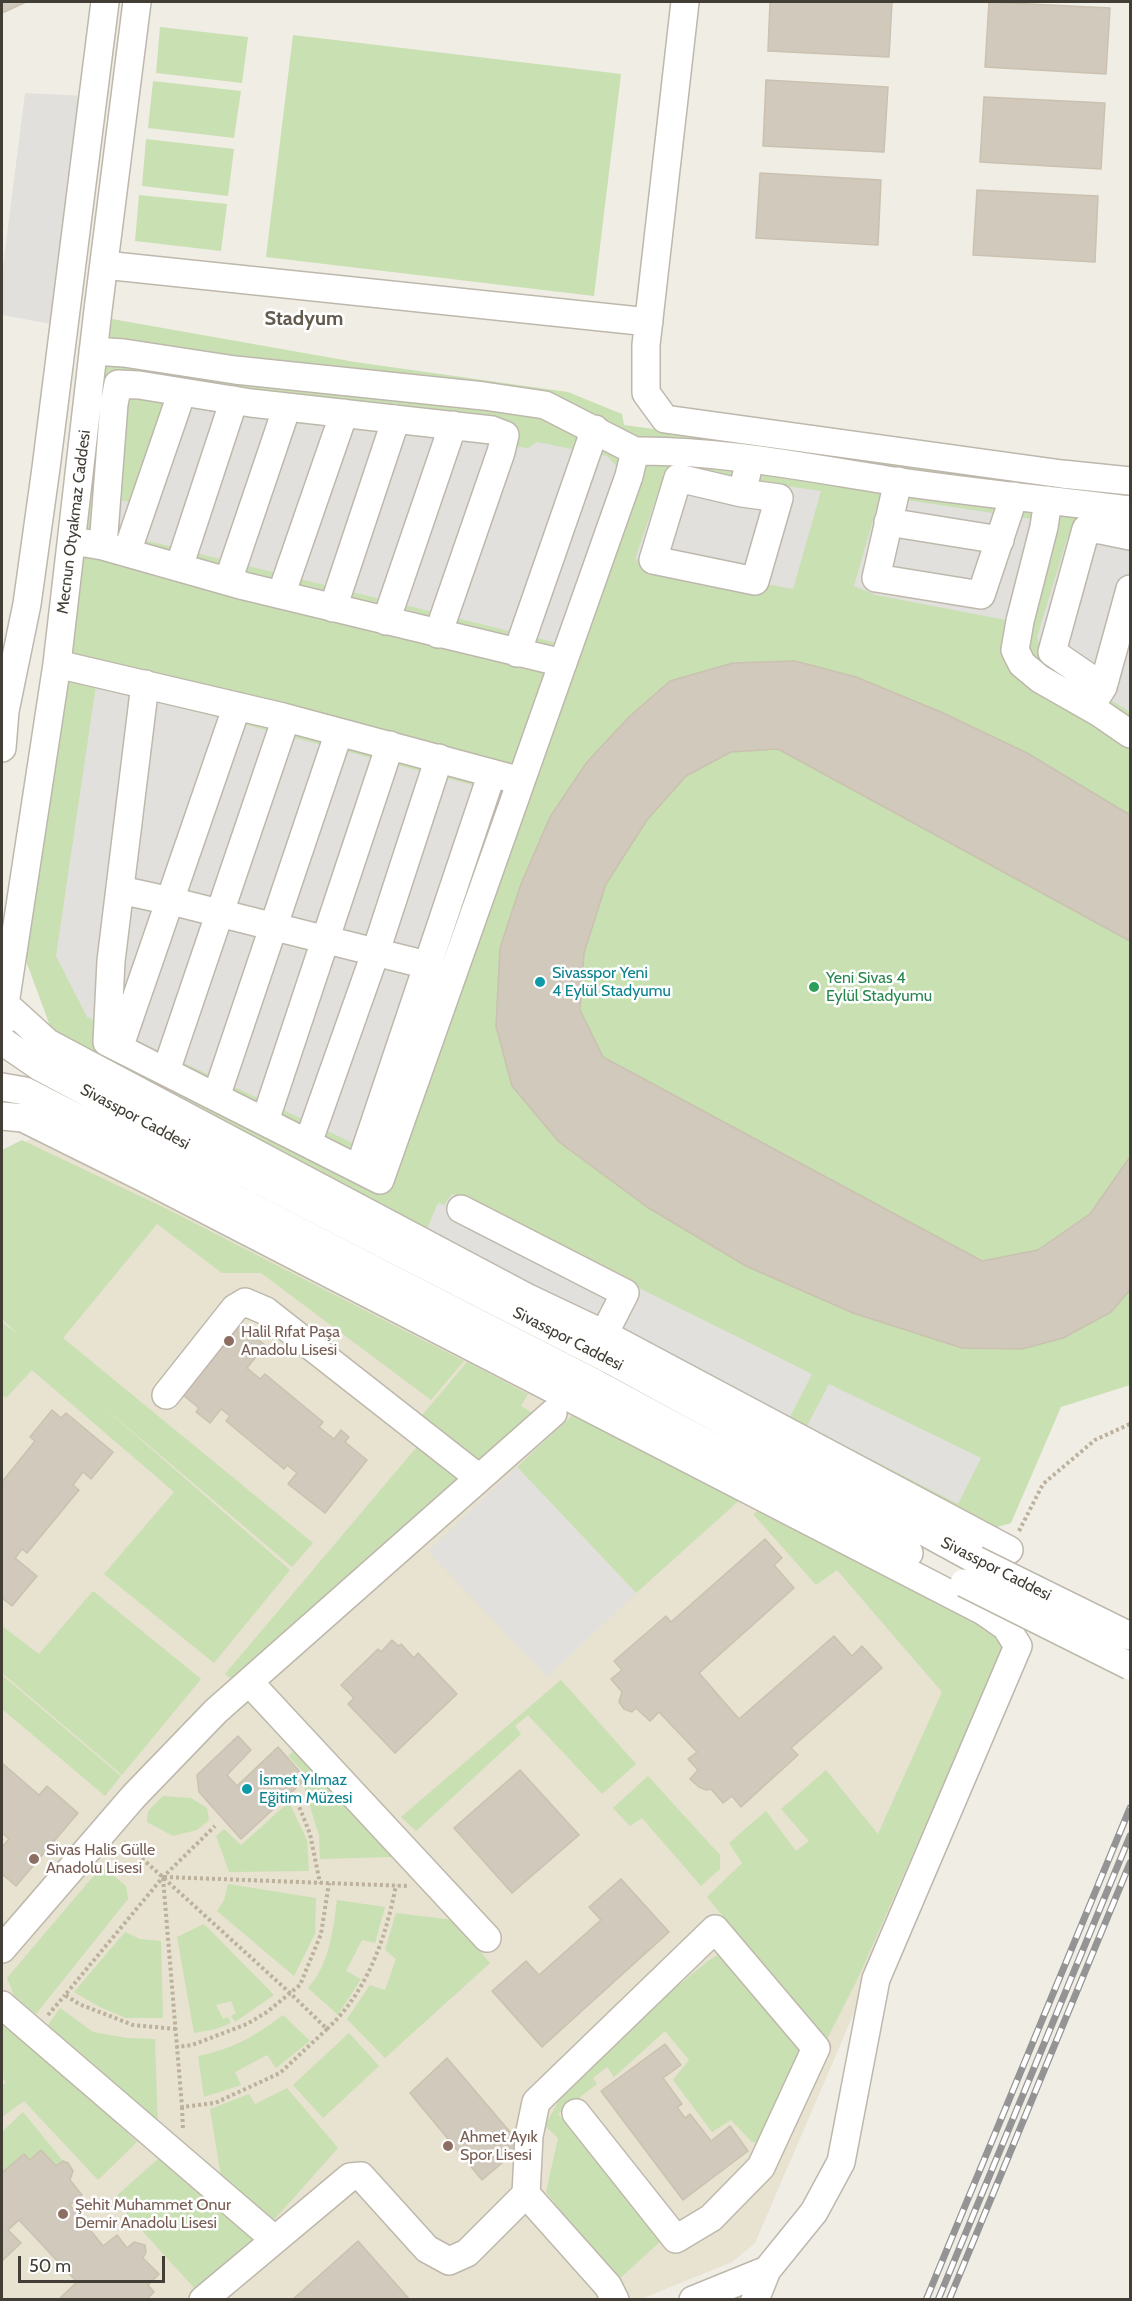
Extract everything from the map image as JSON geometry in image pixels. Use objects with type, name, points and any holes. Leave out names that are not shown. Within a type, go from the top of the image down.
[{"type":"street","name":"Mecnun Otyakmaz Caddesi","points":[[2,748],[5,711],[27,604],[43,490],[105,2]]},
{"type":"street","name":"Mecnun Otyakmaz Caddesi","points":[[2,1079],[8,1060],[4,1041],[5,1004],[57,664],[93,351],[137,2]]},
{"type":"street","points":[[685,2],[649,322],[646,393],[666,419],[1062,474],[1131,480]]},
{"type":"street","points":[[104,265],[649,322]]},
{"type":"street","points":[[93,351],[124,352],[235,370],[484,396],[545,405],[635,451],[674,450],[1131,510]]},
{"type":"street","points":[[115,549],[114,404],[118,384],[492,430],[505,435],[438,634]]},
{"type":"street","points":[[115,549],[182,392]]},
{"type":"street","points":[[179,567],[234,400]]},
{"type":"street","points":[[228,581],[287,406]]},
{"type":"street","points":[[281,595],[344,413]]},
{"type":"street","points":[[333,608],[396,419]]},
{"type":"street","points":[[386,621],[453,426]]},
{"type":"street","points":[[517,653],[595,429]]},
{"type":"street","points":[[145,684],[111,961],[107,1042],[380,1180],[629,476],[635,451]]},
{"type":"street","points":[[742,494],[750,460]]},
{"type":"street","points":[[678,478],[742,494],[779,498],[755,581],[653,560],[678,478]]},
{"type":"street","points":[[898,481],[876,578],[981,596],[1014,496]]},
{"type":"street","points":[[1048,500],[1044,527],[1015,650],[1022,664],[1040,679],[1096,697]]},
{"type":"street","points":[[888,522],[999,540]]},
{"type":"street","points":[[1131,536],[1086,529],[1052,652],[1131,734]]},
{"type":"street","points":[[72,541],[115,549],[281,595],[563,663]]},
{"type":"street","points":[[1096,697],[1131,589]]},
{"type":"street","points":[[57,664],[286,718],[521,781]]},
{"type":"street","points":[[119,1048],[237,706]]},
{"type":"street","points":[[166,1071],[286,718]]},
{"type":"street","points":[[216,1097],[339,732]]},
{"type":"street","points":[[265,1121],[390,745]]},
{"type":"street","points":[[308,1143],[376,951],[439,758]]},
{"type":"street","points":[[359,1169],[492,773]]},
{"type":"street","points":[[120,890],[325,938],[427,965]]},
{"type":"street","points":[[5,1004],[48,1043],[526,1297],[604,1334],[1009,1550]]},
{"type":"street","name":"Sivasspor Caddesi","points":[[4,1041],[40,1067],[85,1091],[610,1360],[1131,1666]]},
{"type":"street","name":"Sivasspor Caddesi","points":[[2,1087],[25,1091],[595,1383],[970,1571],[1131,1636]]},
{"type":"street","points":[[2,1116],[22,1118],[144,1178],[983,1611],[1006,1627],[1018,1646],[876,1979],[841,2162],[814,2212],[767,2270],[755,2300]]},
{"type":"street","points":[[461,1209],[626,1293],[604,1334]]},
{"type":"street","points":[[166,1395],[235,1308],[245,1302],[266,1311],[479,1478]]},
{"type":"street","points":[[2,1949],[107,1827],[216,1711],[553,1413]]},
{"type":"street","points":[[249,1682],[486,1938]]},
{"type":"street","points":[[203,2300],[350,2177],[361,2176],[427,2248],[449,2261],[467,2253],[526,2194],[529,2136],[536,2102],[715,1929],[816,2048],[761,2167],[711,2218],[676,2239],[576,2113]]},
{"type":"street","points":[[2,2005],[274,2239]]},
{"type":"street","points":[[526,2194],[608,2286],[615,2300]]},
{"type":"street","points":[[693,2300],[767,2270]]},
{"type":"path","points":[[1009,1550],[1043,1484],[1095,1440],[1131,1424]]},
{"type":"path","points":[[295,1796],[310,1834],[320,1883]]},
{"type":"path","points":[[107,1827],[327,2029]]},
{"type":"path","points":[[176,2028],[133,2025],[79,2004],[65,1995],[163,1877],[215,1827]]},
{"type":"path","points":[[163,1877],[439,1887]]},
{"type":"path","points":[[163,1877],[182,2107],[215,2103],[280,2073],[343,2015],[365,1981],[383,1935],[396,1885]]},
{"type":"path","points":[[177,2047],[192,2045],[247,2024],[267,2012],[300,1985],[321,1934],[329,1883]]},
{"type":"shaded area","points":[[25,93],[85,96],[51,324],[2,315],[2,274]]},
{"type":"shaded area","points":[[165,404],[528,448],[537,442],[607,456],[621,471],[561,644],[116,533],[120,500],[129,502]]},
{"type":"shaded area","points":[[666,469],[821,491],[793,589],[635,559]]},
{"type":"shaded area","points":[[880,496],[1032,519],[1006,620],[876,595],[854,586]]},
{"type":"shaded area","points":[[1075,524],[1130,531],[1130,712],[1043,658],[1037,637],[1067,539]]},
{"type":"shaded area","points":[[96,685],[510,795],[380,1156],[87,1017],[56,956]]},
{"type":"shaded area","points":[[30,1139],[35,1139],[995,1623],[1009,1653],[755,2243],[732,2262],[641,2299],[2,2299],[2,1154]]},
{"type":"shaded area","points":[[452,1194],[622,1282],[599,1326],[425,1234],[438,1203],[444,1205]]},
{"type":"shaded area","points":[[637,1287],[812,1374],[790,1417],[614,1332]]},
{"type":"shaded area","points":[[829,1384],[981,1458],[958,1504],[807,1426]]},
{"type":"shaded area","points":[[517,1467],[636,1593],[547,1677],[428,1551]]},
{"type":"green space","points":[[160,27],[248,37],[242,83],[156,73]]},
{"type":"green space","points":[[293,35],[621,74],[594,296],[266,257]]},
{"type":"green space","points":[[153,81],[241,91],[234,138],[148,128]]},
{"type":"green space","points":[[146,139],[234,149],[228,196],[142,186]]},
{"type":"green space","points":[[139,195],[227,204],[221,251],[135,241]]},
{"type":"green space","points":[[112,319],[355,362],[568,392],[622,414],[624,425],[1130,493],[1130,1385],[1061,1407],[1011,1523],[987,1530],[57,1045],[25,958]]},
{"type":"green space","points":[[22,1140],[165,1208],[464,1361],[431,1400],[261,1273],[222,1273],[157,1224],[63,1338],[313,1543],[292,1567],[93,1398],[290,1570],[214,1663],[104,1574],[174,1492],[32,1370],[6,1398],[2,1394],[2,1322],[19,1335],[2,1319],[2,1150]]},
{"type":"green space","points":[[467,1362],[528,1394],[521,1406],[534,1414],[475,1466],[418,1420]]},
{"type":"green space","points":[[577,1411],[743,1497],[636,1593],[517,1467]]},
{"type":"green space","points":[[421,1442],[468,1482],[239,1684],[225,1674]]},
{"type":"green space","points":[[764,1507],[995,1623],[1004,1646],[859,1976],[826,2041],[707,1897],[742,1863],[729,1843],[766,1811],[796,1851],[809,1841],[781,1809],[826,1770],[878,1834],[942,1692],[837,1570],[816,1585],[753,1514]]},
{"type":"green space","points":[[93,1591],[201,1679],[122,1775],[2,1673],[2,1626],[39,1654]]},
{"type":"green space","points":[[2,1675],[121,1776],[105,1796],[2,1709]]},
{"type":"green space","points":[[561,1680],[636,1764],[602,1794],[528,1715],[515,1726],[521,1734],[416,1831],[401,1817]]},
{"type":"green space","points":[[295,1750],[393,1857],[320,1859],[319,1835],[304,1787],[311,1780],[288,1756]]},
{"type":"green space","points":[[648,1776],[720,1855],[720,1869],[701,1886],[642,1818],[630,1826],[613,1808]]},
{"type":"green space","points":[[163,1796],[191,1798],[207,1808],[209,1820],[197,1830],[173,1836],[147,1822],[148,1811]]},
{"type":"green space","points":[[289,1802],[307,1840],[309,1871],[229,1872],[216,1836],[224,1829],[241,1845]]},
{"type":"green space","points":[[102,1866],[126,1886],[128,1899],[36,2014],[14,1996],[7,1978]]},
{"type":"green space","points":[[228,1884],[316,1898],[315,1934],[294,1976],[217,1911],[224,1900]]},
{"type":"green space","points":[[337,1900],[385,1907],[375,1943],[362,1940],[346,1971],[361,1979],[338,2015],[308,1988],[321,1969],[325,1958],[332,1935]]},
{"type":"green space","points":[[396,1913],[454,1920],[490,1963],[385,2058],[347,2019],[370,1985],[385,1990],[396,1959],[385,1950]]},
{"type":"green space","points":[[204,1924],[274,1995],[235,2022],[231,2016],[236,2013],[231,2001],[216,2005],[223,2019],[228,2017],[231,2023],[216,2029],[194,2033],[177,1937]]},
{"type":"green space","points":[[125,1932],[140,1939],[161,1941],[163,2018],[126,2018],[74,1992]]},
{"type":"green space","points":[[719,1954],[798,2046],[797,2074],[770,2145],[752,2142],[731,2120],[712,2132],[673,2080],[689,2060],[665,2031],[614,2077],[607,2067],[593,2078],[597,2084],[558,2114],[664,2238],[616,2282],[546,2192],[558,2138],[545,2126],[562,2094],[658,2002]]},
{"type":"green space","points":[[60,2008],[93,2032],[127,2038],[155,2039],[158,2130],[48,2025]]},
{"type":"green space","points":[[283,2015],[310,2041],[276,2068],[267,2055],[235,2072],[241,2085],[204,2097],[198,2056],[243,2041]]},
{"type":"green space","points":[[2,2017],[137,2142],[98,2180],[24,2101],[2,2117],[2,2086],[6,2082],[2,2077]]},
{"type":"green space","points":[[349,2033],[379,2066],[323,2118],[293,2085]]},
{"type":"green space","points":[[287,2088],[338,2148],[272,2222],[221,2177],[210,2109],[249,2094],[255,2104]]},
{"type":"green space","points":[[23,2112],[63,2161],[56,2166],[41,2150],[30,2160],[24,2154],[2,2173],[2,2132]]},
{"type":"green space","points":[[159,2158],[254,2241],[197,2291],[113,2199]]},
{"type":"building","points":[[2,2],[26,2],[2,13]]},
{"type":"building","points":[[770,2],[892,2],[889,57],[768,51]]},
{"type":"building","points":[[989,2],[1110,8],[1106,74],[985,67]]},
{"type":"building","points":[[766,80],[888,87],[884,152],[763,146]]},
{"type":"building","points":[[984,97],[1105,103],[1101,169],[980,162]]},
{"type":"building","points":[[760,173],[881,180],[878,245],[756,238]]},
{"type":"building","points":[[977,190],[1098,196],[1095,262],[973,255]]},
{"type":"building","name":"Sivasspor Yeni 4 Eylül Stadyumu","points":[[795,661],[856,677],[941,712],[1027,753],[1130,815],[1130,941],[778,749],[731,752],[686,776],[647,820],[606,884],[584,953],[580,1010],[603,1057],[982,1261],[1038,1250],[1090,1214],[1130,1157],[1130,1290],[1111,1312],[1063,1338],[1022,1349],[962,1348],[853,1313],[746,1266],[647,1207],[559,1142],[512,1086],[496,1026],[500,948],[521,884],[550,817],[587,762],[629,717],[670,681],[733,663]]},
{"type":"building","points":[[240,1325],[265,1345],[247,1368],[260,1379],[265,1374],[323,1422],[319,1427],[334,1439],[341,1430],[349,1437],[345,1442],[367,1460],[325,1513],[288,1484],[297,1473],[287,1465],[284,1469],[226,1421],[230,1416],[221,1409],[210,1423],[196,1412],[199,1408],[183,1395]]},
{"type":"building","points":[[52,1410],[61,1418],[66,1413],[113,1452],[91,1479],[83,1472],[73,1485],[79,1490],[27,1553],[22,1549],[15,1558],[37,1576],[12,1606],[2,1598],[2,1482],[35,1441],[30,1437]]},
{"type":"building","points":[[765,1539],[782,1558],[774,1565],[794,1588],[699,1673],[739,1719],[834,1636],[852,1656],[862,1646],[882,1668],[791,1748],[798,1755],[741,1807],[732,1796],[723,1803],[711,1789],[706,1790],[699,1787],[690,1779],[698,1770],[688,1759],[697,1752],[659,1712],[650,1721],[636,1708],[632,1712],[624,1709],[619,1702],[622,1692],[611,1679],[622,1670],[614,1661],[666,1616],[671,1622]]},
{"type":"building","points":[[392,1640],[398,1646],[401,1644],[414,1658],[418,1653],[457,1694],[395,1753],[348,1704],[354,1698],[341,1685],[378,1649],[381,1652]]},
{"type":"building","name":"İsmet Yılmaz Eğitim Müzesi","points":[[238,1736],[251,1750],[227,1775],[237,1786],[278,1747],[306,1779],[241,1839],[199,1792],[197,1775]]},
{"type":"building","points":[[2,1763],[39,1795],[47,1786],[78,1813],[16,1886],[2,1874],[2,1847],[9,1839],[2,1833]]},
{"type":"building","points":[[520,1770],[579,1835],[512,1893],[454,1828]]},
{"type":"building","points":[[621,1879],[669,1932],[542,2047],[492,1991],[526,1961],[539,1975],[601,1920],[589,1907]]},
{"type":"building","points":[[665,2044],[681,2065],[663,2078],[682,2104],[677,2107],[685,2118],[690,2114],[711,2141],[730,2126],[748,2151],[683,2200],[601,2091]]},
{"type":"building","points":[[447,2058],[522,2146],[482,2180],[410,2093]]},
{"type":"building","points":[[41,2150],[56,2166],[63,2161],[68,2163],[73,2171],[70,2180],[82,2195],[70,2205],[103,2246],[117,2235],[127,2248],[134,2242],[145,2245],[146,2252],[143,2258],[159,2274],[148,2285],[154,2292],[146,2300],[58,2300],[77,2282],[19,2220],[8,2230],[21,2243],[2,2261],[2,2173],[24,2154],[30,2160]]},
{"type":"building","points":[[358,2241],[410,2300],[292,2300]]},
{"type":"railway","points":[[926,2300],[1130,1808]]},
{"type":"railway","points":[[938,2300],[1130,1836]]},
{"type":"railway","points":[[949,2300],[1130,1863]]},
{"type":"place","name":"Sivasspor Yeni 4 Eylül Stadyumu","points":[[540,982]]},
{"type":"place","name":"Yeni Sivas 4 Eylül Stadyumu","points":[[814,987]]},
{"type":"place","name":"Halil Rıfat Paşa Anadolu Lisesi","points":[[229,1341]]},
{"type":"place","name":"İsmet Yılmaz Eğitim Müzesi","points":[[247,1789]]},
{"type":"place","name":"Sivas Halis Gülle Anadolu Lisesi","points":[[34,1859]]},
{"type":"place","name":"Ahmet Ayık Spor Lisesi","points":[[448,2146]]},
{"type":"place","name":"Şehit Muhammet Onur Demir Anadolu Lisesi","points":[[63,2214]]},
{"type":"district","name":"Stadyum","points":[[304,319]]}]
